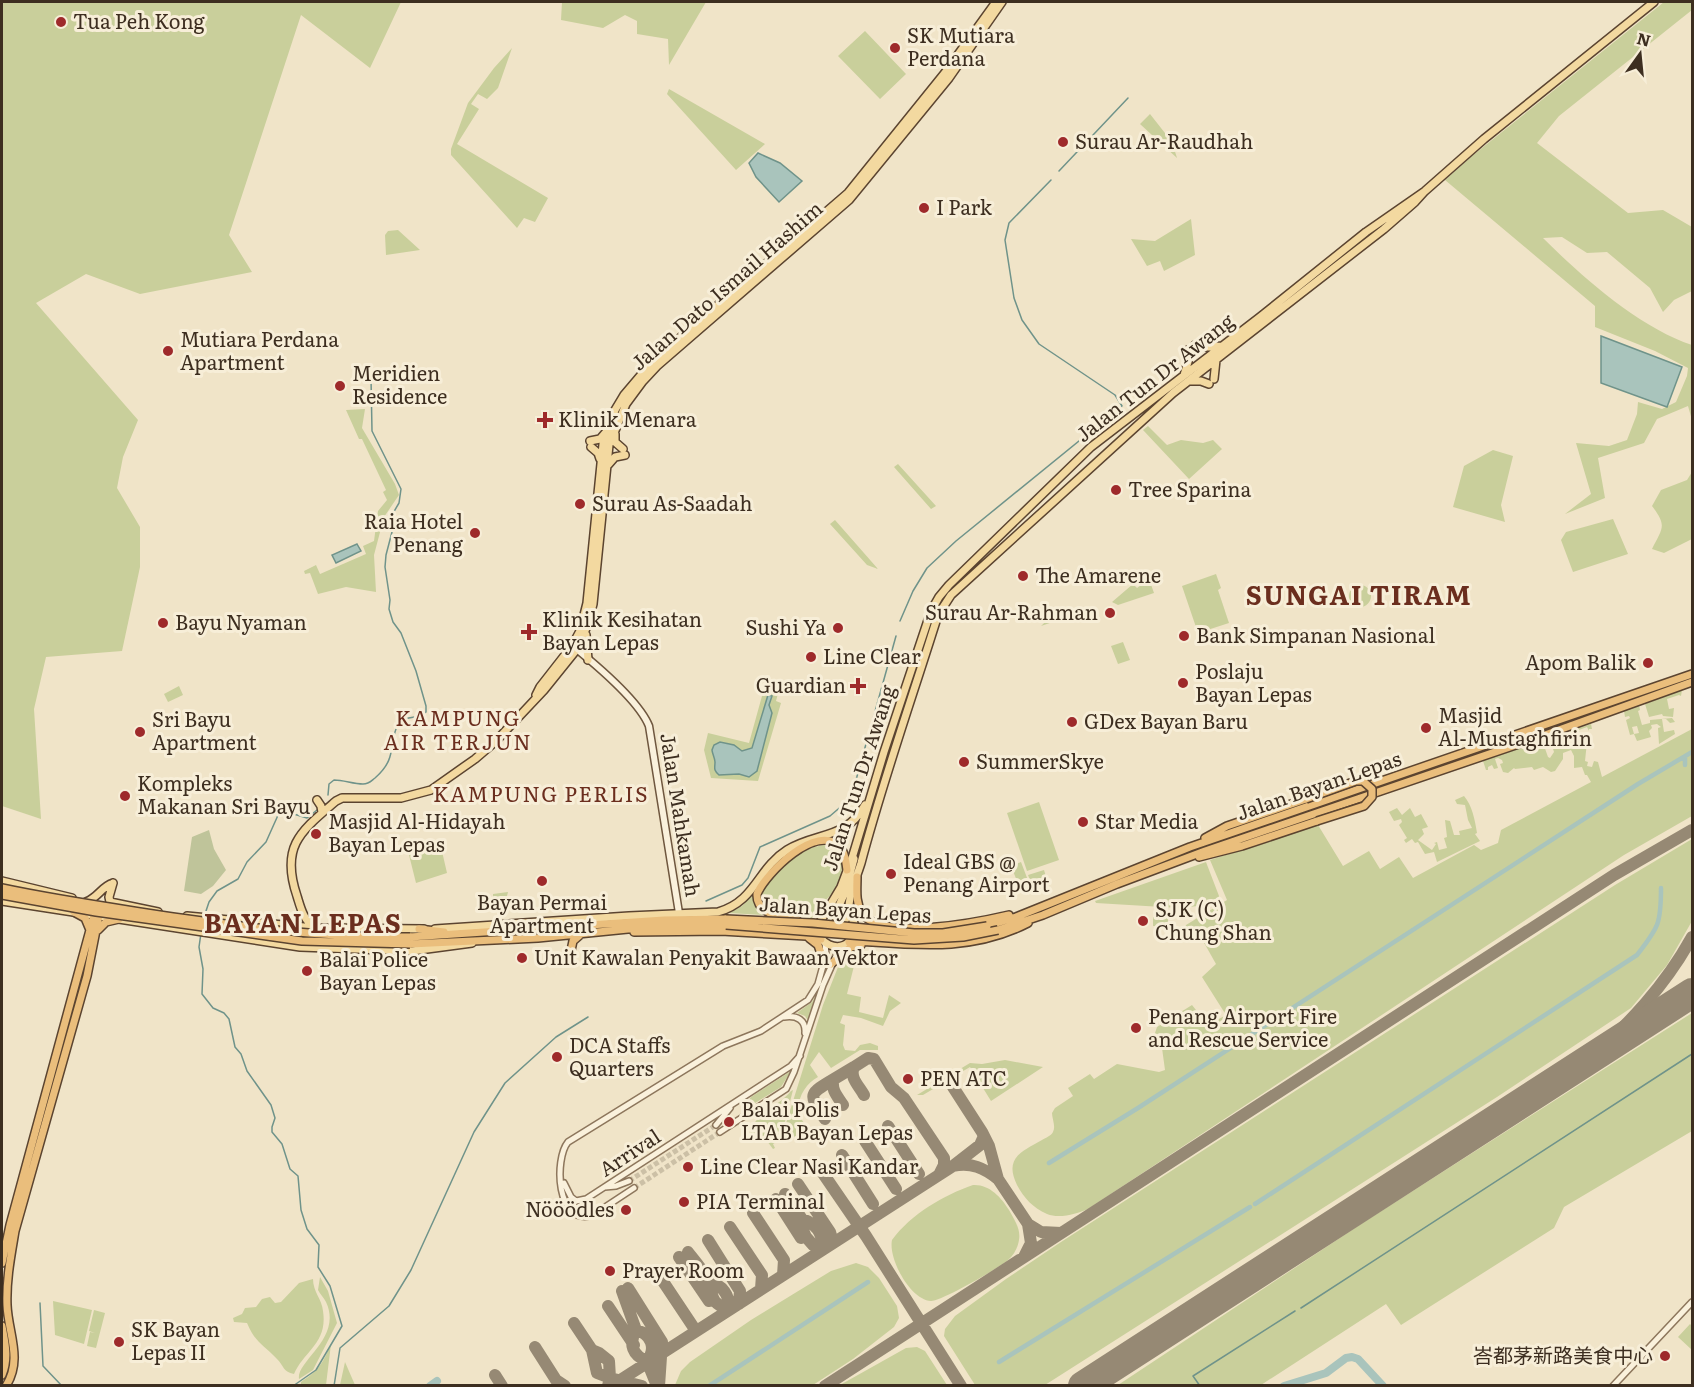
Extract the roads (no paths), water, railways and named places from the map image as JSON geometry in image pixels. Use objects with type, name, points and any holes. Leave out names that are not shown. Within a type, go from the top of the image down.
[{"type":"highway","name":"Jalan Bayan Lepas","points":[[410,941],[476,933],[663,920],[813,923],[929,933],[987,926],[1190,847],[1692,674]]},
{"type":"highway","name":"Jalan Bayan Lepas","points":[[97,911],[313,934],[476,943],[726,922],[930,940],[963,937],[998,930],[1043,915],[1205,851],[1545,735],[1692,682]]},
{"type":"highway","points":[[1184,860],[1242,846],[1364,806],[1372,797],[1372,789],[1363,781],[1356,781],[1227,826],[1190,847]]},
{"type":"highway","points":[[813,923],[785,918],[759,905],[757,894],[769,873],[787,857],[821,841],[833,842],[838,846],[844,855],[847,870]]},
{"type":"highway","points":[[857,877],[856,898],[859,907],[866,918],[877,924],[911,928],[943,927],[973,923],[1033,909]]},
{"type":"highway","points":[[2,888],[97,911]]},
{"type":"highway","points":[[2,895],[97,911]]},
{"type":"highway","points":[[6,1386],[15,1362],[7,1292],[15,1231],[84,988],[97,911]]},
{"type":"highway","points":[[74,912],[85,918],[93,931]]},
{"type":"highway","points":[[849,942],[932,946],[982,940],[1013,931],[1043,915]]},
{"type":"highway","points":[[2,1263],[10,1224],[93,931],[106,922],[119,919]]},
{"type":"highway","points":[[419,929],[476,933]]},
{"type":"highway","points":[[607,931],[721,931],[806,936],[823,941]]},
{"type":"highway","points":[[560,936],[570,955],[573,941],[581,934]]},
{"type":"highway","points":[[806,936],[818,945],[828,963],[851,947],[882,943]]},
{"type":"highway","points":[[2,1326],[6,1349],[2,1375]]},
{"type":"main road","name":"Jalan Dato Ismail Hashim","points":[[575,648],[585,610],[580,602],[585,601],[588,596],[604,463],[611,431],[624,395],[652,362],[848,193],[944,74],[996,2]]},
{"type":"main road","name":"Jalan Dato Ismail Hashim","points":[[611,431],[626,404],[649,373],[852,197],[949,78],[1002,2]]},
{"type":"main road","name":"Jalan Tun Dr Awang","points":[[849,942],[855,931],[849,904],[877,802],[941,609],[957,588],[1222,346],[1366,232],[1425,190],[1484,139],[1654,2]]},
{"type":"main road","name":"Jalan Tun Dr Awang","points":[[823,941],[817,927],[835,899],[853,855],[936,601],[949,585],[1091,447],[1216,360],[1384,229],[1415,202],[1425,190]]},
{"type":"main road","points":[[1195,345],[1222,346]]},
{"type":"main road","points":[[1188,351],[1187,378],[1211,381],[1216,360]]},
{"type":"main road","points":[[611,431],[615,442],[624,452],[604,463],[590,444],[611,431]]},
{"type":"main road","points":[[1091,447],[1090,455],[1101,457]]},
{"type":"main road","name":"Jalan Dato Ismail Hashim","points":[[315,928],[303,916],[292,881],[291,856],[303,831],[342,798],[401,798],[431,790],[496,741],[514,723],[535,697],[540,687],[575,648],[587,626],[596,588],[604,463]]},
{"type":"main road","points":[[1072,465],[1081,466],[1082,475]]},
{"type":"main road","points":[[587,626],[585,643],[588,660]]},
{"type":"main road","name":"Jalan Mahkamah","points":[[575,648],[644,714],[649,726],[679,913]]},
{"type":"main road","points":[[86,902],[97,897],[106,886],[113,883],[108,897],[110,902],[158,912],[204,918],[315,928],[419,929],[718,912],[730,909],[744,899],[767,868],[786,850],[835,833],[851,824],[858,817],[874,786]]},
{"type":"main road","points":[[317,800],[322,813]]},
{"type":"main road","points":[[850,912],[844,922],[838,921],[835,915],[854,865],[853,855]]},
{"type":"main road","points":[[2,881],[86,902],[97,911]]},
{"type":"main road","points":[[46,892],[52,895],[54,901],[52,906],[46,909]]},
{"type":"main road","points":[[2,901],[74,912],[158,912]]},
{"type":"main road","name":"Jalan Bayan Lepas","points":[[97,911],[119,919],[300,947],[426,951],[476,943]]},
{"type":"main road","points":[[291,927],[303,916]]},
{"type":"main road","points":[[238,938],[243,929],[240,921]]},
{"type":"main road","points":[[248,940],[245,932],[250,923]]},
{"type":"main road","points":[[823,941],[840,947],[849,942]]},
{"type":"street","points":[[720,1132],[780,1094],[792,1080],[794,1067],[800,1056],[828,963],[823,941]]},
{"type":"street","points":[[634,1188],[586,1218],[574,1214],[568,1210],[563,1195],[561,1154],[568,1142],[716,1050],[754,1035],[808,1000],[828,963],[840,947]]},
{"type":"street","points":[[783,1017],[796,1016],[804,1023],[803,1046]]},
{"type":"street","name":"Arrival","points":[[562,1178],[571,1197],[576,1201],[586,1200],[735,1102],[794,1067]]},
{"type":"street","name":"Arrival","points":[[716,1125],[735,1102]]},
{"type":"street","points":[[605,1187],[629,1181]]},
{"type":"street","points":[[1613,1386],[1692,1302]]},
{"type":"water","points":[[758,153],[780,163],[802,181],[779,202],[756,177],[749,163]]},
{"type":"water","points":[[1601,336],[1682,367],[1667,407],[1601,383]]},
{"type":"water","points":[[357,544],[361,551],[336,563],[332,555]]},
{"type":"water","points":[[768,695],[772,696],[769,705],[772,713],[757,771],[749,777],[739,774],[719,775],[715,769],[712,750],[714,745],[720,742],[734,745],[742,751],[752,748]]},
{"type":"waterway","points":[[1059,171],[1128,98]]},
{"type":"waterway","points":[[900,621],[913,591],[927,568],[956,541],[1122,406],[1115,395],[1039,344],[1022,320],[1014,298],[1005,240],[1009,223],[1051,180]]},
{"type":"waterway","points":[[328,795],[329,784],[334,780],[363,784],[375,778],[390,757],[399,722],[426,712],[416,671],[389,609],[386,555],[392,532],[392,515],[399,503],[401,489],[372,431],[371,378]]},
{"type":"waterway","points":[[706,901],[742,885],[748,878],[760,847],[830,816],[851,798],[896,636]]},
{"type":"waterway","points":[[1049,1163],[1138,1108],[1638,784],[1692,752]]},
{"type":"waterway","points":[[1685,756],[1685,765]]},
{"type":"waterway","points":[[205,914],[209,902],[217,891],[238,879],[247,862],[266,842],[279,813],[287,812],[307,818],[317,810]]},
{"type":"waterway","points":[[1255,1204],[1637,955],[1657,924],[1661,888]]},
{"type":"waterway","points":[[201,933],[199,947],[203,969],[202,994],[213,1008],[224,1013],[229,1019],[235,1047],[241,1054],[247,1071],[271,1105],[275,1118],[272,1132],[282,1144],[290,1169],[298,1176],[301,1210],[307,1229],[319,1245],[318,1267],[330,1286],[342,1326],[316,1370],[293,1386]]},
{"type":"waterway","points":[[334,1386],[340,1348],[389,1306],[411,1270],[474,1132],[505,1083],[556,1037],[588,1017]]},
{"type":"waterway","points":[[1301,1308],[1692,1054]]},
{"type":"waterway","points":[[999,1362],[1250,1207]]},
{"type":"waterway","points":[[709,1386],[868,1282]]},
{"type":"waterway","points":[[40,1303],[43,1366],[62,1386]]},
{"type":"waterway","points":[[1200,1386],[1193,1376],[1295,1311]]},
{"type":"waterway","points":[[1284,1386],[1326,1373],[1346,1358],[1352,1357],[1358,1359],[1383,1386]]},
{"type":"waterway","points":[[430,1386],[437,1381]]},
{"type":"tunnel","points":[[629,1181],[716,1125]]},
{"type":"tunnel","points":[[634,1188],[720,1132]]},
{"type":"place","name":"Tua Peh Kong","points":[[61,22]]},
{"type":"place","name":"SK Mutiara Perdana","points":[[895,48]]},
{"type":"place","name":"Surau Ar-Raudhah","points":[[1063,142]]},
{"type":"place","name":"I Park","points":[[924,208]]},
{"type":"place","name":"Mutiara Perdana Apartment","points":[[168,351]]},
{"type":"place","name":"Meridien Residence","points":[[340,386]]},
{"type":"place","name":"Klinik Menara","points":[[545,420]]},
{"type":"place","name":"Tree Sparina","points":[[1116,490]]},
{"type":"place","name":"Surau As-Saadah","points":[[580,504]]},
{"type":"place","name":"Raia Hotel Penang","points":[[475,533]]},
{"type":"place","name":"The Amarene","points":[[1023,576]]},
{"type":"place","name":"Surau Ar-Rahman","points":[[1110,613]]},
{"type":"place","name":"Bayu Nyaman","points":[[163,623]]},
{"type":"place","name":"Sushi Ya","points":[[838,628]]},
{"type":"place","name":"Klinik Kesihatan Bayan Lepas","points":[[529,632]]},
{"type":"place","name":"Bank Simpanan Nasional","points":[[1184,636]]},
{"type":"place","name":"Line Clear","points":[[811,657]]},
{"type":"place","name":"Apom Balik","points":[[1648,663]]},
{"type":"place","name":"Poslaju Bayan Lepas","points":[[1183,683]]},
{"type":"place","name":"Guardian","points":[[858,686]]},
{"type":"place","name":"GDex Bayan Baru","points":[[1072,722]]},
{"type":"place","name":"Masjid Al-Mustaghfirin","points":[[1426,728]]},
{"type":"place","name":"Sri Bayu Apartment","points":[[140,732]]},
{"type":"place","name":"SummerSkye","points":[[964,762]]},
{"type":"place","name":"Kompleks Makanan Sri Bayu","points":[[125,796]]},
{"type":"place","name":"Star Media","points":[[1083,822]]},
{"type":"place","name":"Masjid Al-Hidayah Bayan Lepas","points":[[316,834]]},
{"type":"place","name":"Ideal GBS @ Penang Airport","points":[[891,874]]},
{"type":"place","name":"Bayan Permai Apartment","points":[[542,881]]},
{"type":"place","name":"SJK (C) Chung Shan","points":[[1143,921]]},
{"type":"place","name":"Unit Kawalan Penyakit Bawaan Vektor","points":[[522,958]]},
{"type":"place","name":"Balai Police Bayan Lepas","points":[[307,971]]},
{"type":"place","name":"Penang Airport Fire and Rescue Service","points":[[1136,1028]]},
{"type":"place","name":"DCA Staffs Quarters","points":[[557,1057]]},
{"type":"place","name":"PEN ATC","points":[[908,1079]]},
{"type":"place","name":"Balai Polis LTAB Bayan Lepas","points":[[729,1122]]},
{"type":"place","name":"Line Clear Nasi Kandar","points":[[688,1167]]},
{"type":"place","name":"PIA Terminal","points":[[684,1202]]},
{"type":"place","name":"Nööödles","points":[[626,1210]]},
{"type":"place","name":"Prayer Room","points":[[610,1271]]},
{"type":"place","name":"SK Bayan Lepas II","points":[[119,1342]]},
{"type":"place","name":"峇都茅新路美食中心","points":[[1665,1356]]},
{"type":"district","name":"SUNGAI TIRAM","points":[[1359,596]]},
{"type":"district","name":"KAMPUNG AIR TERJUN","points":[[458,731]]},
{"type":"district","name":"KAMPUNG PERLIS","points":[[541,795]]},
{"type":"district","name":"BAYAN LEPAS","points":[[303,924]]}]
